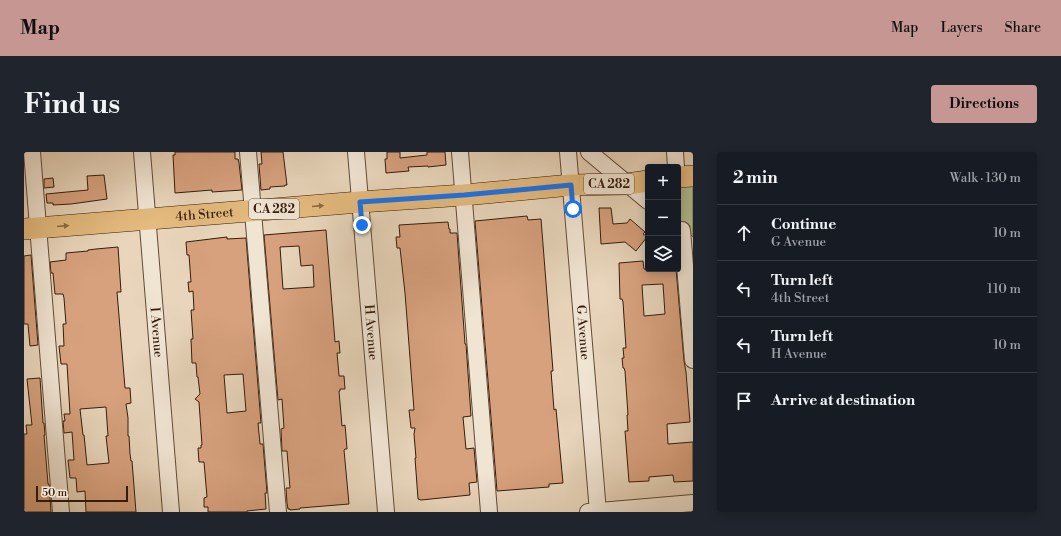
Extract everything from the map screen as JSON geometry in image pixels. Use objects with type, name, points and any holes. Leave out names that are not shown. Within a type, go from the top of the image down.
[{"type":"main road","points":[[681,177],[693,176]]},
{"type":"main road","name":"4th Street","points":[[31,229],[464,195],[571,185],[627,184],[645,181]]},
{"type":"street","points":[[32,152],[31,229],[61,512]]},
{"type":"street","name":"I Avenue","points":[[142,152],[171,512]]},
{"type":"street","points":[[248,152],[278,512]]},
{"type":"street","name":"H Avenue","points":[[356,152],[386,512]]},
{"type":"street","points":[[460,152],[489,512]]},
{"type":"street","name":"G Avenue","points":[[568,152],[594,512]]},
{"type":"street","points":[[589,152],[647,200]]},
{"type":"street","points":[[675,152],[676,164]]},
{"type":"street","points":[[684,232],[693,360]]},
{"type":"street","points":[[594,512],[693,503]]},
{"type":"green space","points":[[693,176],[693,237],[681,227],[681,177]]},
{"type":"building","points":[[175,152],[235,152],[235,159],[238,159],[239,163],[242,190],[212,192],[212,190],[175,193],[173,155],[175,155]]},
{"type":"building","points":[[261,152],[283,152],[287,185],[270,187],[270,189],[261,190],[259,164],[262,164]]},
{"type":"building","points":[[387,152],[400,152],[400,158],[427,155],[427,152],[445,152],[446,165],[408,167],[409,171],[386,173],[385,159],[387,159]]},
{"type":"building","points":[[104,175],[107,199],[71,204],[53,205],[53,203],[47,203],[46,194],[88,190],[87,176]]},
{"type":"building","points":[[53,178],[54,187],[44,188],[44,179]]},
{"type":"building","points":[[599,208],[611,208],[613,224],[627,223],[630,219],[645,232],[643,234],[645,236],[645,240],[636,251],[625,242],[601,244]]},
{"type":"building","points":[[527,216],[528,220],[541,219],[553,371],[551,371],[554,410],[556,409],[563,483],[549,484],[549,487],[497,491],[475,221]]},
{"type":"building","points":[[448,222],[450,233],[457,233],[471,416],[463,417],[466,449],[474,448],[477,482],[469,483],[470,495],[421,500],[418,499],[415,458],[415,428],[411,428],[409,410],[414,410],[405,293],[400,248],[397,248],[396,237],[400,237],[399,225]]},
{"type":"building","points":[[326,230],[335,342],[339,341],[340,353],[337,353],[339,376],[344,376],[345,389],[340,389],[339,391],[342,426],[345,425],[346,436],[347,449],[344,450],[349,504],[288,509],[286,488],[290,488],[287,451],[282,451],[281,429],[284,428],[282,399],[278,400],[264,235]],"holes":[[[299,246],[301,266],[313,265],[314,287],[283,289],[280,247]]]},
{"type":"building","points":[[227,237],[227,239],[246,238],[261,423],[258,423],[260,444],[263,444],[267,493],[265,493],[266,509],[247,512],[208,512],[208,507],[204,507],[204,498],[207,497],[204,462],[199,462],[198,448],[201,448],[202,445],[199,402],[195,399],[200,394],[196,363],[192,363],[191,339],[193,339],[191,310],[194,310],[193,291],[189,292],[188,282],[191,282],[189,255],[187,255],[186,242]],"holes":[[[243,374],[246,411],[227,413],[224,375]]]},
{"type":"building","points":[[118,247],[121,292],[117,292],[125,388],[130,388],[131,403],[126,404],[136,512],[86,512],[85,491],[77,492],[76,478],[70,478],[68,460],[74,460],[72,432],[64,433],[63,421],[65,421],[64,414],[70,414],[67,364],[61,364],[59,346],[64,346],[63,324],[66,324],[64,298],[63,294],[55,294],[53,273],[51,273],[50,262],[66,260],[66,253]],"holes":[[[106,407],[108,436],[106,436],[109,463],[87,465],[80,409]]]},
{"type":"building","points":[[31,255],[38,345],[30,346],[28,324],[24,324],[24,256]]},
{"type":"building","points":[[643,261],[645,272],[676,272],[690,422],[667,424],[668,444],[693,442],[693,481],[674,482],[673,475],[649,477],[649,481],[629,482],[625,431],[628,431],[628,415],[625,371],[623,368],[622,358],[624,358],[623,348],[626,348],[623,302],[622,299],[620,299],[619,263]],"holes":[[[663,284],[665,314],[644,316],[642,285]]]},
{"type":"building","points":[[40,378],[51,512],[24,512],[24,434],[27,434],[26,425],[32,425],[27,379]]},
{"type":"route","points":[[362,225],[360,202],[464,195],[571,185],[573,209]]}]
